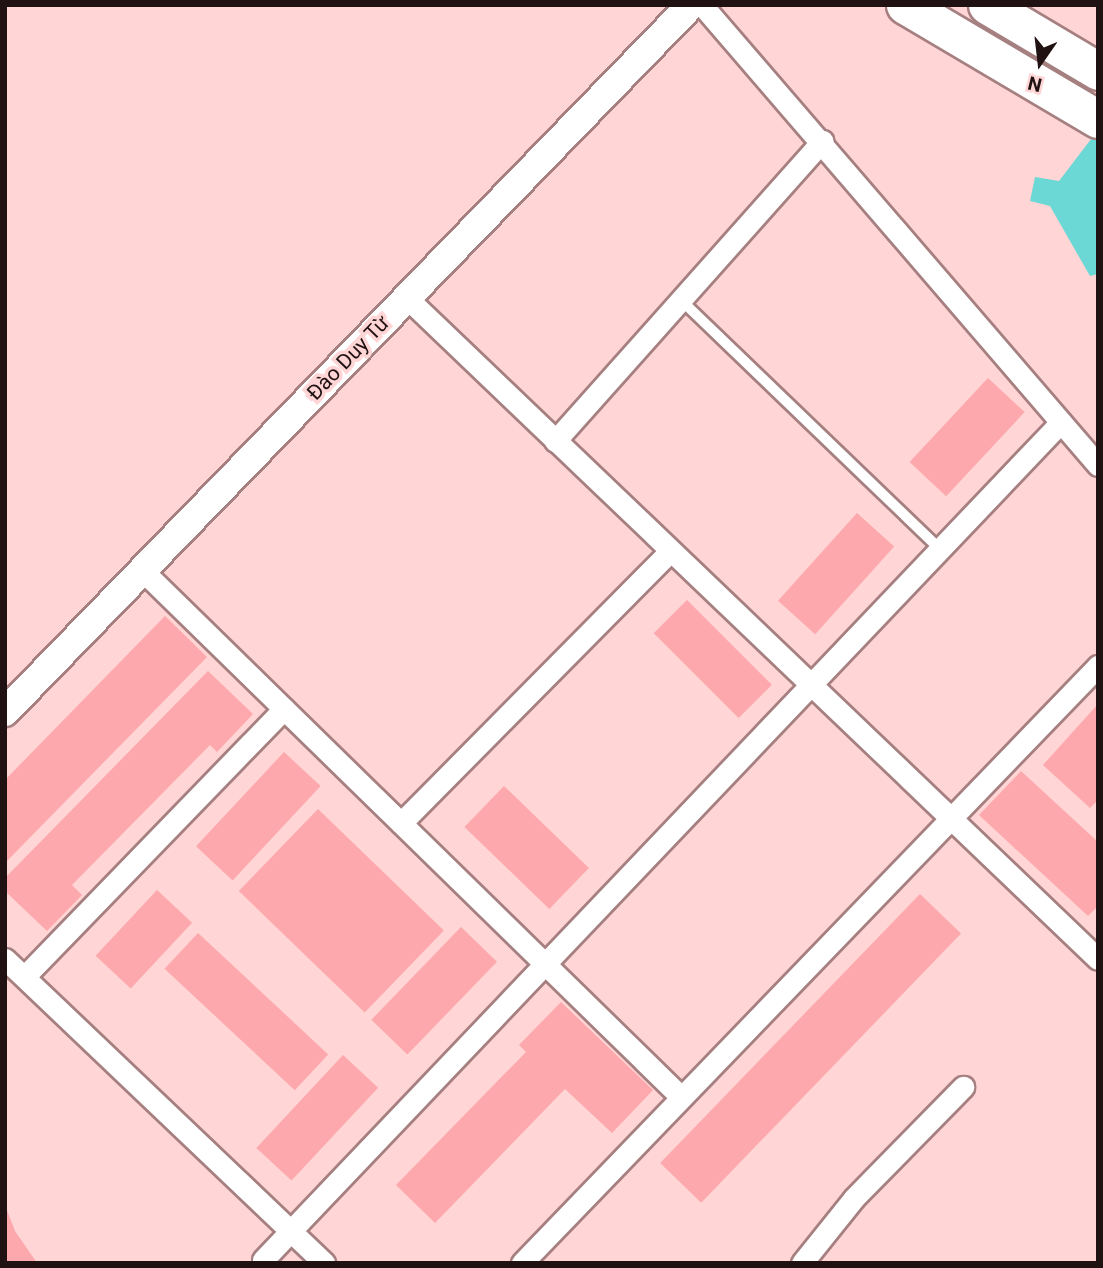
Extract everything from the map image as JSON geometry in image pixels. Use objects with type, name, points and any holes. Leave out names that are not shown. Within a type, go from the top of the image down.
[{"type":"highway","points":[[905,5],[1095,118]]},
{"type":"highway","points":[[987,5],[1098,71]]},
{"type":"street","name":"Đào Duy Từ","points":[[5,712],[691,5]]},
{"type":"street","points":[[702,5],[822,141],[1098,465]]},
{"type":"street","points":[[555,441],[822,141]]},
{"type":"street","points":[[407,298],[951,823],[1098,959]]},
{"type":"street","points":[[263,1260],[1061,422]]},
{"type":"street","points":[[401,823],[670,551]]},
{"type":"street","points":[[142,570],[680,1096]]},
{"type":"street","points":[[522,1263],[680,1096],[951,823],[1098,666]]},
{"type":"street","points":[[25,976],[284,709]]},
{"type":"street","points":[[5,959],[324,1263]]},
{"type":"street","points":[[802,1263],[854,1198],[963,1087]]},
{"type":"lane","points":[[681,300],[940,549]]},
{"type":"water","points":[[1098,130],[1098,274],[1090,276],[1050,206],[1030,201],[1035,177],[1059,181]]},
{"type":"building","points":[[988,378],[1025,412],[946,496],[910,462]]},
{"type":"building","points":[[857,513],[894,546],[815,634],[778,601]]},
{"type":"building","points":[[687,600],[772,685],[739,718],[654,633]]},
{"type":"building","points":[[165,616],[207,657],[5,863],[5,780]]},
{"type":"building","points":[[208,671],[253,714],[217,752],[210,745],[72,885],[82,895],[47,931],[5,891],[5,878]]},
{"type":"building","points":[[1098,704],[1098,800],[1090,808],[1043,765]]},
{"type":"building","points":[[284,752],[321,786],[233,880],[196,846]]},
{"type":"building","points":[[1021,771],[1098,842],[1098,906],[1088,916],[979,815]]},
{"type":"building","points":[[504,786],[589,868],[549,909],[464,827]]},
{"type":"building","points":[[318,809],[444,931],[365,1013],[239,891]]},
{"type":"building","points":[[157,890],[192,923],[131,989],[96,956]]},
{"type":"building","points":[[920,894],[961,934],[701,1203],[660,1163]]},
{"type":"building","points":[[461,927],[497,962],[407,1055],[371,1020]]},
{"type":"building","points":[[198,933],[328,1054],[295,1090],[165,969]]},
{"type":"building","points":[[561,1002],[653,1090],[612,1133],[565,1089],[435,1223],[396,1185],[526,1052],[519,1045]]},
{"type":"building","points":[[343,1055],[378,1088],[291,1181],[256,1148]]},
{"type":"building","points":[[5,1205],[15,1231],[37,1263],[5,1263]]}]
